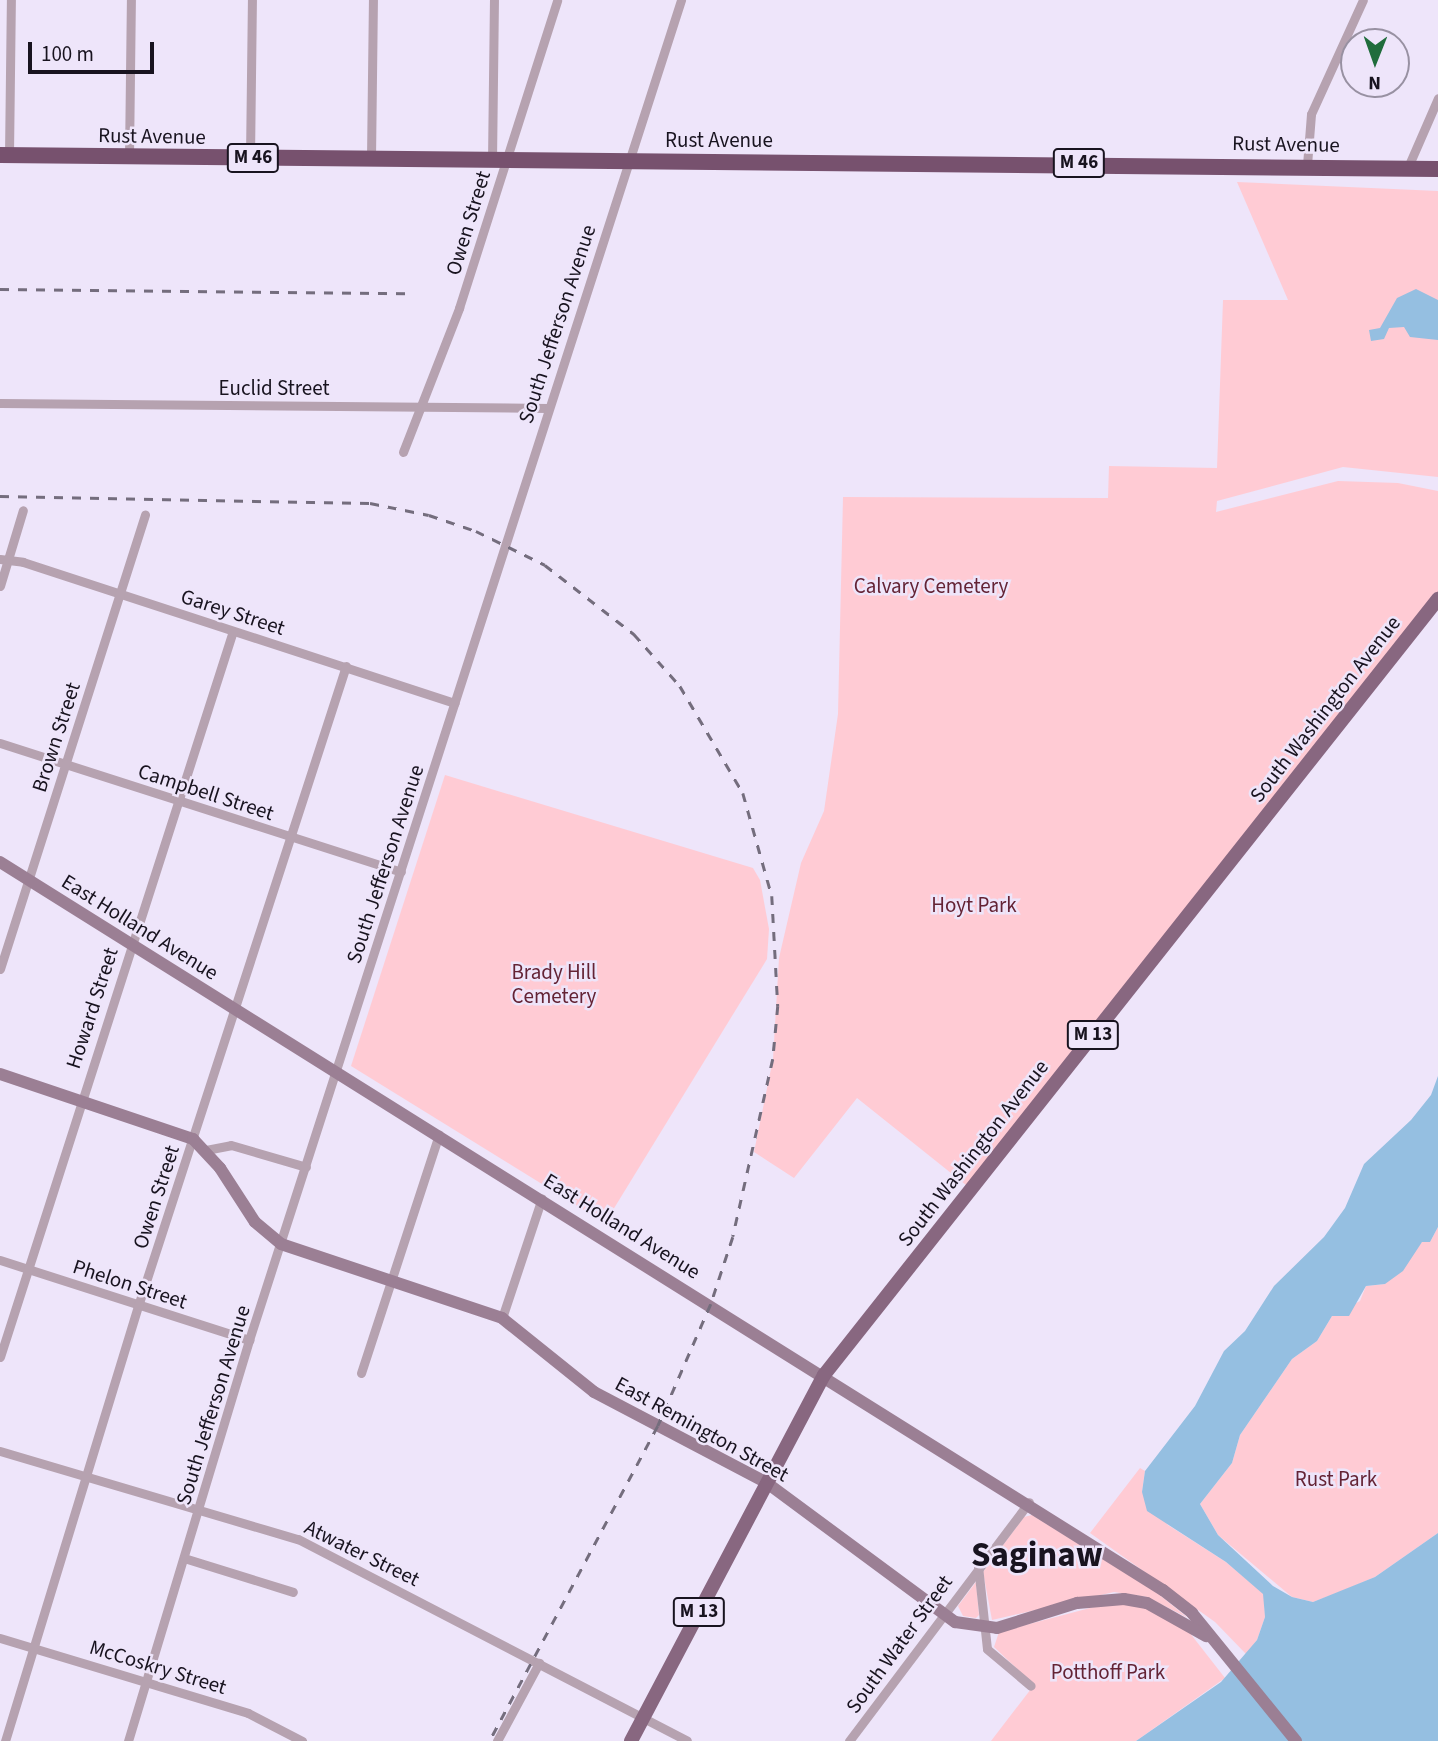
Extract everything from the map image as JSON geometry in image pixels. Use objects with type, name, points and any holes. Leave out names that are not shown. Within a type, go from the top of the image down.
[{"type":"highway","name":"Rust Avenue","points":[[4,155],[499,161],[1307,165],[1438,169]]},
{"type":"main road","name":"South Washington Avenue","points":[[631,1741],[824,1374],[1438,600]]},
{"type":"main road","name":"East Holland Avenue","points":[[0,862],[824,1374],[1163,1590],[1192,1613],[1209,1638],[1296,1741]]},
{"type":"main road","name":"East Remington Street","points":[[0,1074],[193,1139],[206,1150],[250,1214],[281,1244],[502,1318],[594,1392],[767,1483],[942,1615],[984,1628],[1012,1625],[1077,1603],[1124,1599],[1147,1603],[1209,1638]]},
{"type":"street","points":[[4,155],[11,0]]},
{"type":"street","points":[[129,156],[131,0]]},
{"type":"street","points":[[250,158],[252,0]]},
{"type":"street","points":[[372,159],[373,0]]},
{"type":"street","points":[[494,0],[499,161]]},
{"type":"street","name":"Owen Street","points":[[402,452],[417,407],[448,340],[499,161],[558,0]]},
{"type":"street","name":"South Jefferson Avenue","points":[[128,1741],[249,1340],[681,0]]},
{"type":"street","points":[[1307,165],[1311,114],[1363,0]]},
{"type":"street","points":[[1408,167],[1438,98]]},
{"type":"street","name":"Euclid Street","points":[[0,403],[548,408]]},
{"type":"street","points":[[0,586],[4,559],[23,510]]},
{"type":"street","name":"Brown Street","points":[[0,968],[145,515]]},
{"type":"street","name":"Garey Street","points":[[4,559],[121,594],[455,703]]},
{"type":"street","name":"Howard Street","points":[[0,1357],[233,631]]},
{"type":"street","name":"Owen Street","points":[[5,1741],[138,1306],[346,666]]},
{"type":"street","name":"Campbell Street","points":[[0,743],[401,872]]},
{"type":"street","points":[[360,1373],[439,1134]]},
{"type":"street","points":[[206,1150],[231,1145],[306,1167]]},
{"type":"street","points":[[502,1318],[542,1198]]},
{"type":"street","name":"Phelon Street","points":[[0,1261],[249,1340]]},
{"type":"street","name":"Atwater Street","points":[[0,1451],[198,1512],[298,1539],[687,1741]]},
{"type":"street","name":"South Water Street","points":[[849,1741],[1028,1502]]},
{"type":"street","points":[[184,1558],[293,1592]]},
{"type":"street","points":[[978,1566],[989,1653],[1031,1686]]},
{"type":"street","name":"McCoskry Street","points":[[0,1638],[248,1713],[302,1741]]},
{"type":"street","points":[[497,1741],[539,1664]]},
{"type":"green space","name":"Hoyt Park","points":[[1237,182],[1438,191],[1438,477],[1343,467],[1217,501],[1216,512],[1338,481],[1398,483],[1438,491],[1438,599],[971,1189],[857,1098],[794,1178],[754,1152],[773,1059],[779,958],[801,863],[824,811],[838,714],[843,497],[1108,498],[1109,466],[1217,468],[1223,300],[1288,300]]},
{"type":"green space","name":"Brady Hill Cemetery","points":[[445,775],[753,868],[760,880],[769,929],[767,959],[605,1223],[351,1066]]},
{"type":"green space","name":"Rust Park","points":[[1438,1227],[1438,1533],[1375,1577],[1313,1602],[1292,1597],[1218,1535],[1200,1504],[1232,1463],[1240,1435],[1292,1359],[1317,1341],[1332,1316],[1360,1301],[1366,1286],[1385,1284],[1422,1242],[1430,1242]]},
{"type":"green space","points":[[1140,1468],[1145,1471],[1142,1492],[1168,1525],[1226,1562],[1264,1594],[1265,1617],[1257,1640],[1246,1654],[1215,1622],[1090,1533]]},
{"type":"green space","points":[[1032,1515],[1156,1592],[1188,1618],[1147,1597],[1114,1592],[992,1620],[983,1572],[1024,1517]]},
{"type":"green space","points":[[976,1582],[979,1615],[976,1618],[963,1616],[958,1606]]},
{"type":"green space","name":"Potthoff Park","points":[[1109,1603],[1143,1607],[1186,1628],[1225,1678],[1136,1741],[991,1741],[1034,1685],[994,1647],[999,1632]]},
{"type":"water","points":[[1416,289],[1438,300],[1438,340],[1410,337],[1404,327],[1389,328],[1384,339],[1371,341],[1369,330],[1380,328],[1397,298]]},
{"type":"water","points":[[1438,1076],[1438,1227],[1430,1242],[1422,1242],[1403,1271],[1385,1284],[1366,1286],[1349,1316],[1332,1316],[1317,1341],[1292,1359],[1240,1435],[1232,1463],[1200,1504],[1218,1535],[1273,1586],[1292,1597],[1313,1602],[1375,1577],[1438,1533],[1438,1741],[1136,1741],[1221,1682],[1257,1640],[1265,1617],[1263,1594],[1226,1562],[1147,1511],[1142,1492],[1145,1471],[1195,1406],[1224,1351],[1245,1331],[1274,1286],[1324,1237],[1345,1208],[1364,1164],[1411,1120],[1431,1095]]},
{"type":"railway","points":[[0,289],[407,293]]},
{"type":"railway","points":[[0,496],[370,503],[429,515],[476,531],[545,565],[634,634],[680,686],[743,793],[772,896],[778,1006],[773,1059],[733,1237],[711,1304],[658,1426],[490,1741]]},
{"type":"district","name":"Saginaw","points":[[1037,1555]]},
{"type":"park label","name":"Calvary Cemetery","points":[[931,586]]}]
